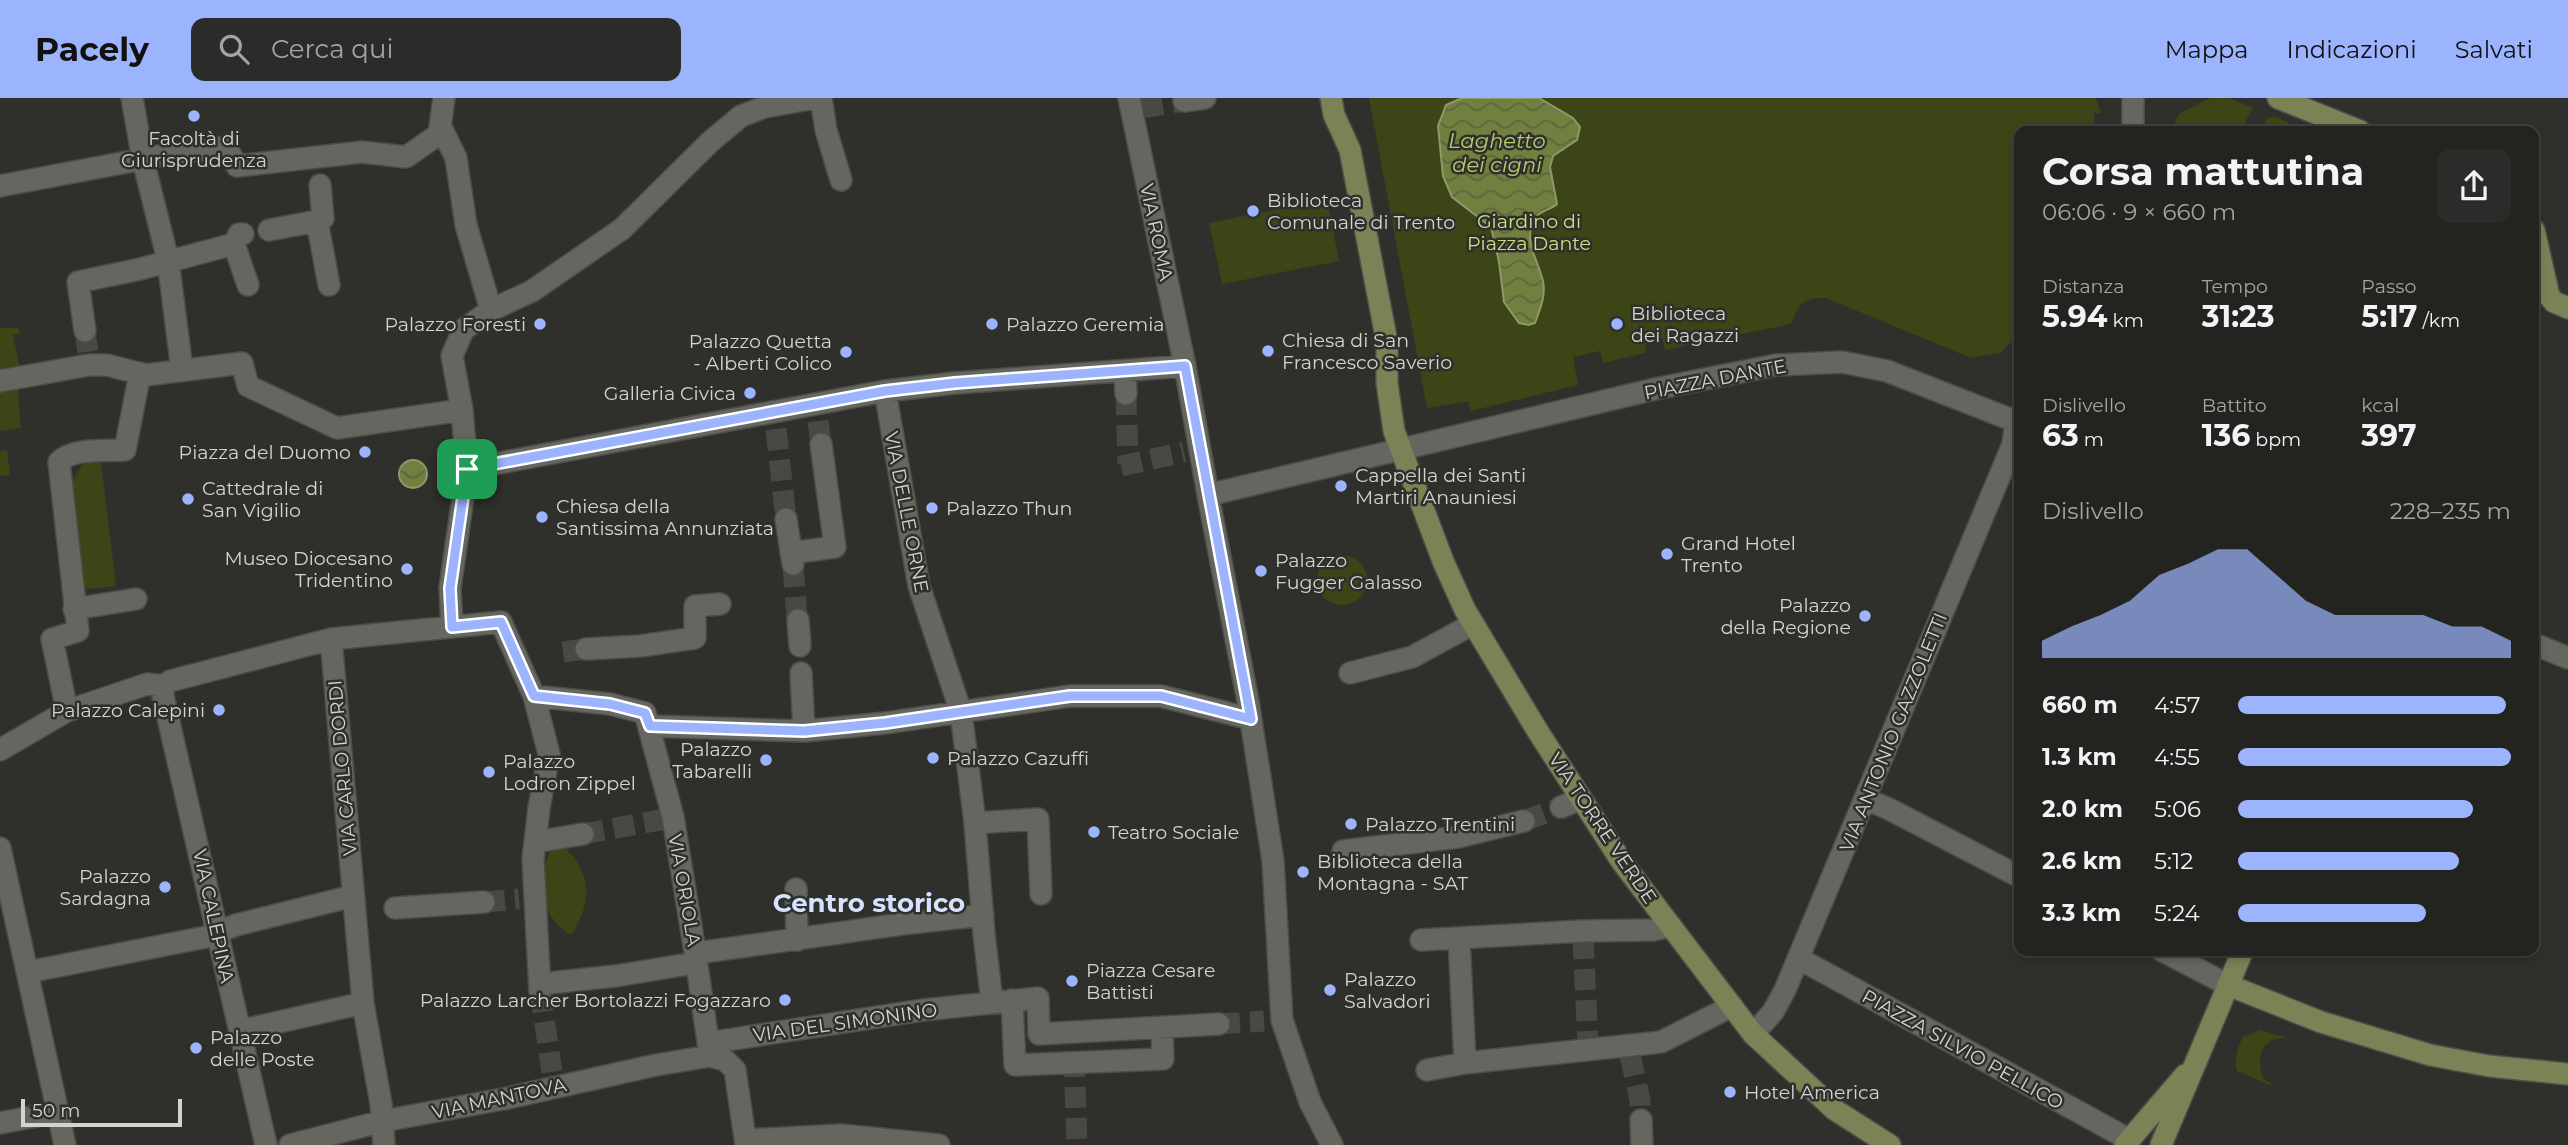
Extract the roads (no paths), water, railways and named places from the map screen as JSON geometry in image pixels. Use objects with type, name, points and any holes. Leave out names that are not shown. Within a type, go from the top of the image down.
[{"type":"main road","name":"VIA TORRE VERDE","points":[[1331,98],[1334,115],[1350,150],[1387,342],[1389,404],[1394,431],[1443,561],[1473,624],[1622,862],[1753,1034],[1822,1098],[1875,1142]]},
{"type":"main road","points":[[2278,98],[2348,126]]},
{"type":"main road","points":[[2539,256],[2549,296],[2554,302],[2568,308]]},
{"type":"main road","points":[[2161,1145],[2240,956]]},
{"type":"main road","points":[[2228,985],[2321,1022],[2430,1055],[2489,1066],[2568,1074]]},
{"type":"main road","points":[[2126,1142],[2196,1063]]},
{"type":"street","points":[[132,98],[143,160],[168,260],[182,370]]},
{"type":"street","points":[[0,186],[226,147],[237,166],[362,152],[406,157],[439,134],[444,98]]},
{"type":"street","points":[[452,627],[450,588],[467,469],[462,410],[453,356],[463,330],[491,310],[532,291],[622,229],[710,142],[741,116],[764,103],[816,98]]},
{"type":"street","points":[[821,98],[841,180]]},
{"type":"street","points":[[2133,98],[2133,126]]},
{"type":"street","name":"VIA ROMA","points":[[1136,105],[1185,366],[1191,450],[1208,495],[1251,719],[1273,861],[1273,1021],[1332,1145]]},
{"type":"street","points":[[441,127],[456,158],[466,225],[491,310]]},
{"type":"street","points":[[269,230],[323,218],[320,186]]},
{"type":"street","points":[[317,221],[329,285]]},
{"type":"street","points":[[85,331],[78,282],[140,269],[239,239],[248,285]]},
{"type":"street","name":"PIAZZA DANTE","points":[[1208,495],[1655,389],[1776,365],[1842,362],[1887,371],[2014,419]]},
{"type":"street","points":[[0,381],[89,364],[146,375],[242,363],[248,387],[337,428],[462,410]]},
{"type":"street","points":[[467,469],[817,413],[885,391],[955,383],[1185,366]]},
{"type":"street","points":[[1125,371],[1126,394]]},
{"type":"street","points":[[67,711],[52,639],[78,631],[59,462],[63,457],[75,454],[125,450],[140,373]]},
{"type":"street","name":"VIA DELLE ORNE","points":[[885,391],[919,586],[961,712],[975,823],[983,925]]},
{"type":"street","name":"VIA ANTONIO GAZZOLETTI","points":[[1753,1034],[1773,1012],[1798,958],[2014,439]]},
{"type":"street","points":[[786,519],[792,559],[835,547],[821,444]]},
{"type":"street","points":[[74,609],[136,599]]},
{"type":"street","points":[[586,649],[640,646],[695,638],[695,606],[720,604]]},
{"type":"street","points":[[798,620],[800,646]]},
{"type":"street","points":[[0,750],[67,711],[147,684],[163,686],[170,681],[331,639],[501,622],[534,696],[549,754],[526,899],[540,987],[689,964],[704,952],[902,924],[983,925],[995,1002],[1015,1065],[1163,1059],[1162,1028]]},
{"type":"street","points":[[1350,673],[1412,657],[1473,624]]},
{"type":"street","name":"VIA CARLO DORDI","points":[[331,639],[363,1003],[383,1121],[384,1145]]},
{"type":"street","points":[[2539,646],[2568,658]]},
{"type":"street","points":[[801,673],[804,731]]},
{"type":"street","name":"VIA CALEPINA","points":[[163,686],[163,696],[266,1145]]},
{"type":"street","points":[[534,696],[610,704],[645,713],[650,726],[804,731],[1070,696],[1161,696],[1251,719]]},
{"type":"street","name":"VIA ORIOLA","points":[[650,726],[696,958],[709,1050]]},
{"type":"street","points":[[1561,807],[1581,799]]},
{"type":"street","points":[[1866,799],[2014,874]]},
{"type":"street","points":[[975,823],[1038,820],[1041,894]]},
{"type":"street","points":[[1343,851],[1458,837],[1524,821]]},
{"type":"street","points":[[535,842],[583,834]]},
{"type":"street","points":[[0,848],[65,1145]]},
{"type":"street","points":[[796,889],[797,940]]},
{"type":"street","points":[[28,972],[206,937],[236,925],[353,896]]},
{"type":"street","points":[[395,908],[484,902]]},
{"type":"street","points":[[1421,940],[1583,934],[1653,930],[1671,926]]},
{"type":"street","points":[[1459,938],[1465,1063]]},
{"type":"street","points":[[2172,956],[2228,985]]},
{"type":"street","name":"PIAZZA SILVIO PELLICO","points":[[1798,958],[2126,1142]]},
{"type":"street","points":[[995,1002],[1038,998],[1039,1034],[1219,1024]]},
{"type":"street","name":"VIA DEL SIMONINO","points":[[709,1050],[995,1002]]},
{"type":"street","points":[[239,1031],[363,1003]]},
{"type":"street","points":[[1427,1070],[1588,1047],[1629,1051],[1661,1042],[1732,1006]]},
{"type":"street","points":[[1073,1032],[1074,1056]]},
{"type":"street","points":[[709,1050],[735,1070],[746,1142],[841,1135],[939,1145]]},
{"type":"street","name":"VIA MANTOVA","points":[[290,1145],[383,1121],[503,1099],[656,1065],[709,1050]]},
{"type":"street","points":[[0,1123],[58,1112]]},
{"type":"street","points":[[1641,1120],[1642,1145]]},
{"type":"water","name":"Laghetto dei cigni","points":[[1462,98],[1539,98],[1573,118],[1580,127],[1577,140],[1553,156],[1550,167],[1557,204],[1537,215],[1531,226],[1530,242],[1544,292],[1535,323],[1529,325],[1519,323],[1504,302],[1491,227],[1452,197],[1443,176],[1438,126],[1446,105]]},
{"type":"water","points":[[413,460],[423,464],[427,474],[423,484],[413,488],[403,484],[399,474],[403,464]]},
{"type":"tunnel","points":[[1142,108],[1184,101]]},
{"type":"tunnel","points":[[85,331],[89,360]]},
{"type":"tunnel","points":[[1126,394],[1128,464]]},
{"type":"tunnel","points":[[818,421],[821,444]]},
{"type":"tunnel","points":[[776,429],[786,519]]},
{"type":"tunnel","points":[[1121,466],[1184,452]]},
{"type":"tunnel","points":[[793,566],[797,618]]},
{"type":"tunnel","points":[[563,652],[586,649]]},
{"type":"tunnel","points":[[1524,821],[1561,807]]},
{"type":"tunnel","points":[[583,834],[665,819]]},
{"type":"tunnel","points":[[484,902],[519,899]]},
{"type":"tunnel","points":[[1583,938],[1588,1044]]},
{"type":"tunnel","points":[[540,991],[552,1072]]},
{"type":"tunnel","points":[[1219,1024],[1264,1021]]},
{"type":"tunnel","points":[[1630,1055],[1640,1100],[1641,1120]]},
{"type":"tunnel","points":[[1074,1056],[1077,1145]]},
{"type":"place","name":"Facoltà di Giurisprudenza","points":[[194,116]]},
{"type":"place","name":"Biblioteca Comunale di Trento","points":[[1253,211]]},
{"type":"place","name":"Palazzo Foresti","points":[[540,324]]},
{"type":"place","name":"Palazzo Geremia","points":[[992,324]]},
{"type":"place","name":"Biblioteca dei Ragazzi","points":[[1617,324]]},
{"type":"place","name":"Chiesa di San Francesco Saverio","points":[[1268,351]]},
{"type":"place","name":"Palazzo Quetta - Alberti Colico","points":[[846,352]]},
{"type":"place","name":"Galleria Civica","points":[[750,393]]},
{"type":"place","name":"Piazza del Duomo","points":[[365,452]]},
{"type":"place","name":"Cappella dei Santi Martiri Anauniesi","points":[[1341,486]]},
{"type":"place","name":"Cattedrale di San Vigilio","points":[[188,499]]},
{"type":"place","name":"Palazzo Thun","points":[[932,508]]},
{"type":"place","name":"Chiesa della Santissima Annunziata","points":[[542,517]]},
{"type":"place","name":"Grand Hotel Trento","points":[[1667,554]]},
{"type":"place","name":"Museo Diocesano Tridentino","points":[[407,569]]},
{"type":"place","name":"Palazzo Fugger Galasso","points":[[1261,571]]},
{"type":"place","name":"Palazzo della Regione","points":[[1865,616]]},
{"type":"place","name":"Palazzo Calepini","points":[[219,710]]},
{"type":"place","name":"Palazzo Cazuffi","points":[[933,758]]},
{"type":"place","name":"Palazzo Tabarelli","points":[[766,760]]},
{"type":"place","name":"Palazzo Lodron Zippel","points":[[489,772]]},
{"type":"place","name":"Palazzo Trentini","points":[[1351,824]]},
{"type":"place","name":"Teatro Sociale","points":[[1094,832]]},
{"type":"place","name":"Biblioteca della Montagna - SAT","points":[[1303,872]]},
{"type":"place","name":"Palazzo Sardagna","points":[[165,887]]},
{"type":"place","name":"Piazza Cesare Battisti","points":[[1072,981]]},
{"type":"place","name":"Palazzo Salvadori","points":[[1330,990]]},
{"type":"place","name":"Palazzo Larcher Bortolazzi Fogazzaro","points":[[785,1000]]},
{"type":"place","name":"Palazzo delle Poste","points":[[196,1048]]},
{"type":"place","name":"Hotel America","points":[[1730,1092]]},
{"type":"district","name":"Centro storico","points":[[869,903]]},
{"type":"park label","name":"Giardino di Piazza Dante","points":[[1529,232]]}]
